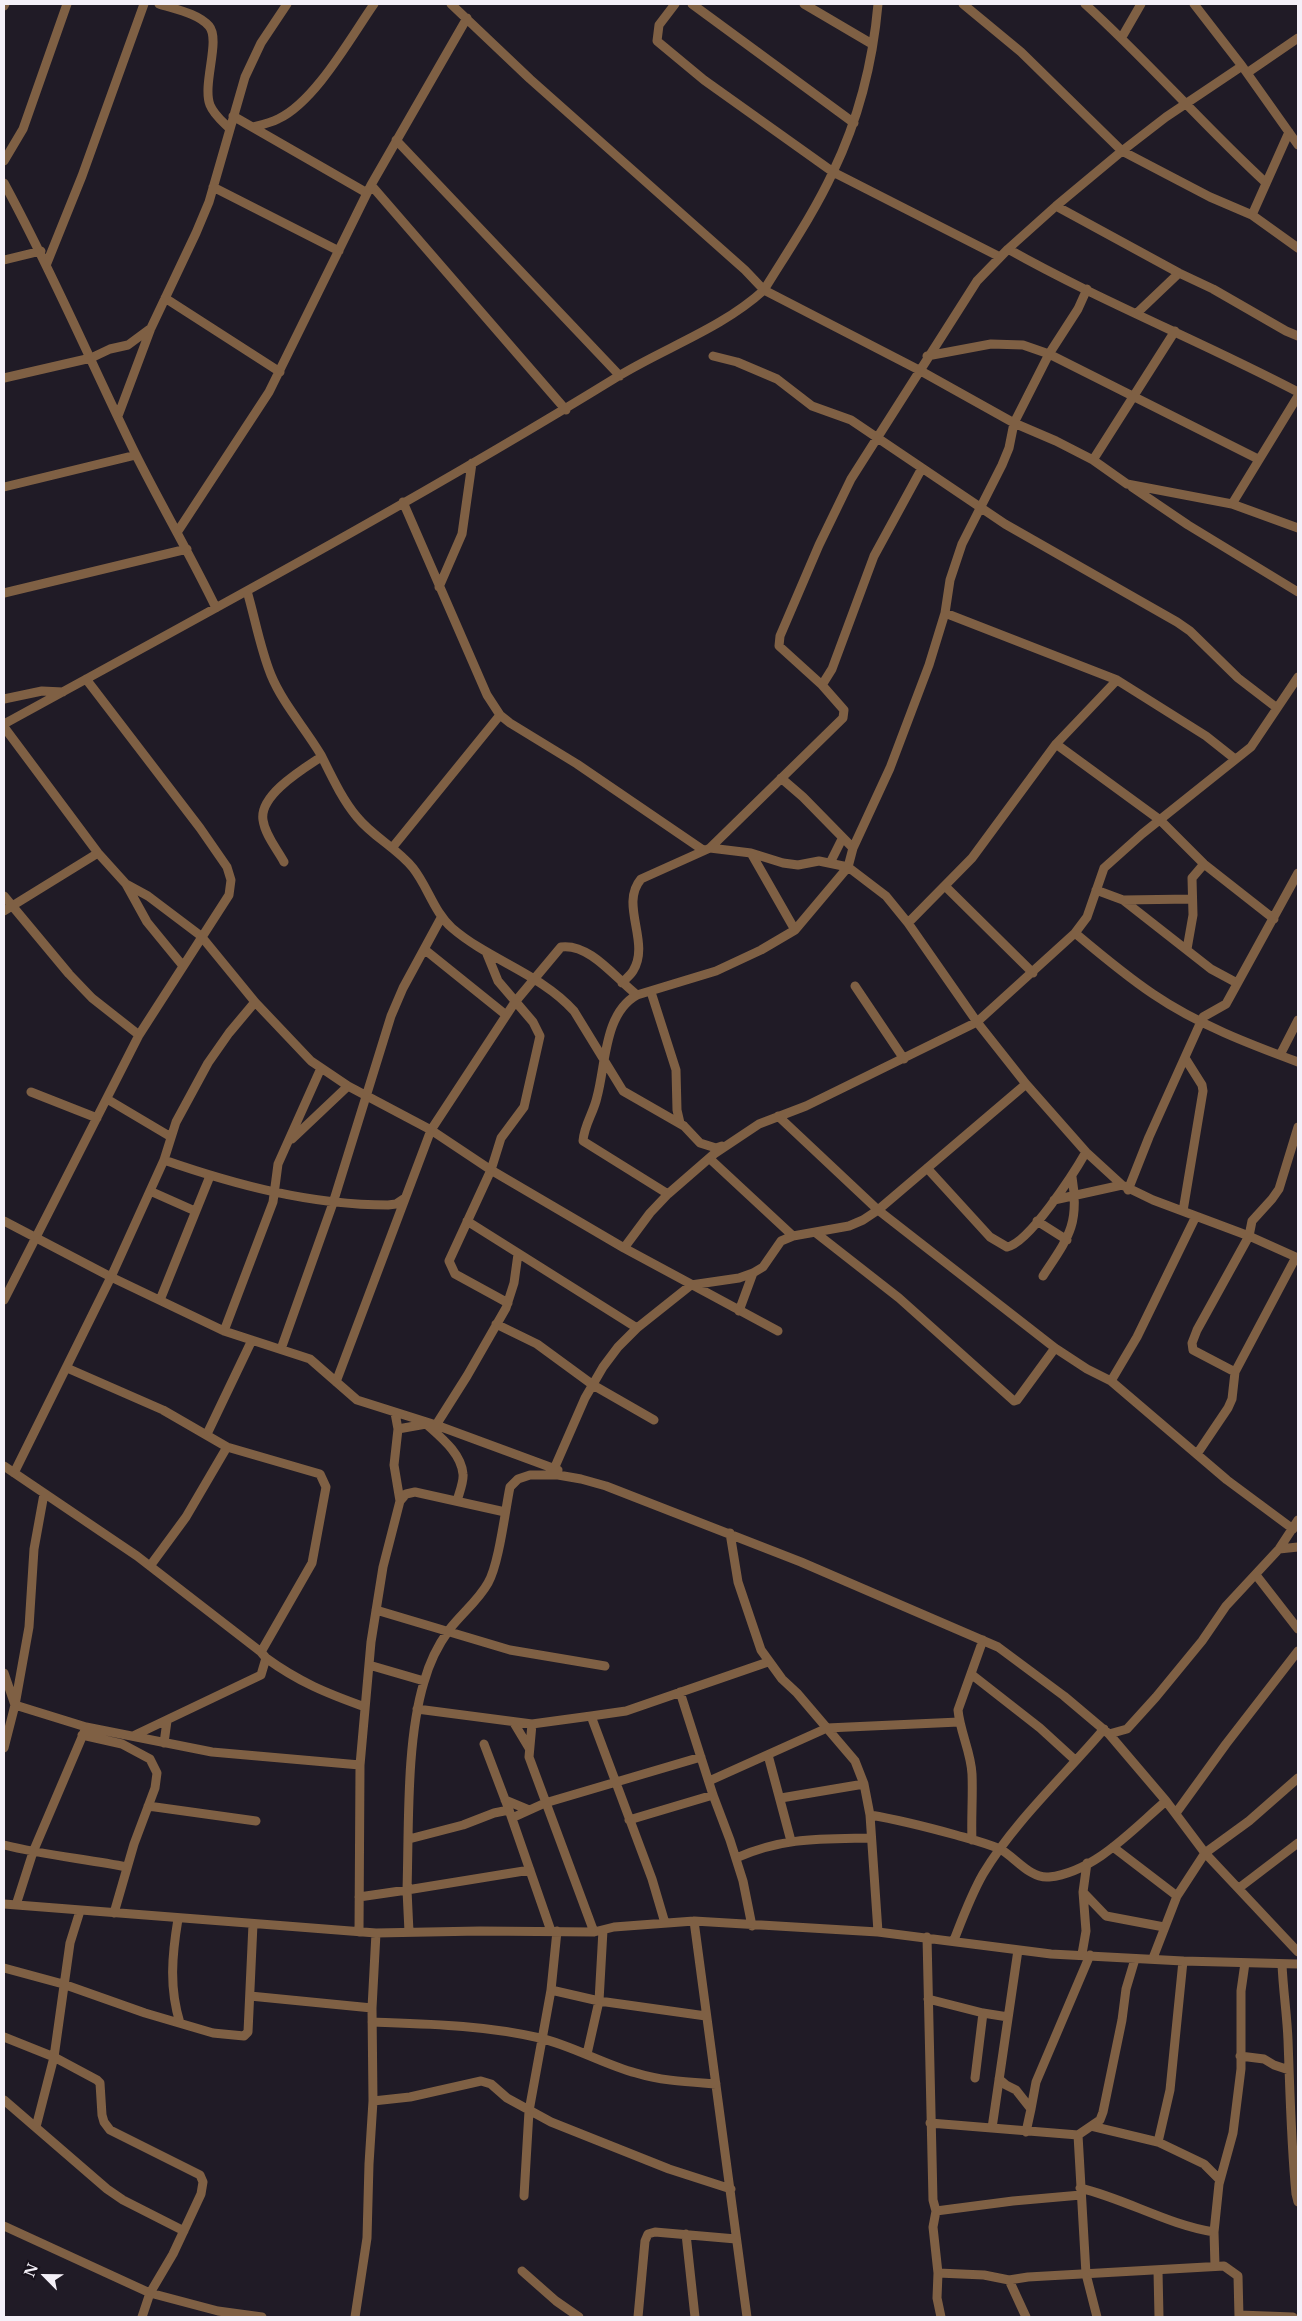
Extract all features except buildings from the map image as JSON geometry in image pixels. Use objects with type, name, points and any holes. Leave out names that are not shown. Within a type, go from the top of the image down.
[{"type":"street","points":[[4,161],[23,130],[67,4]]},
{"type":"street","points":[[47,263],[82,176],[144,4]]},
{"type":"street","points":[[159,4],[195,16],[208,25],[213,34],[208,84],[209,103],[214,114],[230,129]]},
{"type":"street","points":[[118,416],[151,328],[196,232],[213,187],[233,116],[253,58],[287,4]]},
{"type":"street","points":[[252,127],[280,119],[308,95],[322,80],[374,4]]},
{"type":"street","points":[[451,4],[530,79],[745,270],[764,290],[919,370],[1014,423],[1056,440],[1093,460],[1196,530],[1298,592]]},
{"type":"street","points":[[675,4],[659,25],[657,41],[704,80],[833,172],[1000,257]]},
{"type":"street","points":[[692,4],[854,123]]},
{"type":"street","points":[[804,4],[872,44]]},
{"type":"street","points":[[183,966],[147,922],[126,884],[98,854],[4,726],[248,591],[566,410],[620,376],[715,326],[747,306],[764,290],[833,172],[854,123],[867,72],[878,4]]},
{"type":"street","points":[[962,4],[1028,58],[1122,151],[1210,197],[1252,215],[1298,248]]},
{"type":"street","points":[[1084,4],[1122,37],[1185,104],[1265,182]]},
{"type":"street","points":[[1122,37],[1141,4]]},
{"type":"street","points":[[1194,4],[1245,69],[1298,145]]},
{"type":"street","points":[[178,532],[280,372],[369,189],[467,18]]},
{"type":"street","points":[[622,983],[633,972],[639,949],[632,898],[636,884],[641,879],[678,864],[706,849],[843,718],[844,710],[822,685],[779,646],[780,636],[840,498],[862,461],[878,440],[927,356],[977,281],[1008,249],[1122,151],[1185,104],[1297,41]]},
{"type":"street","points":[[233,116],[369,189],[566,410]]},
{"type":"street","points":[[1252,215],[1265,182],[1289,132]]},
{"type":"street","points":[[396,140],[620,376]]},
{"type":"street","points":[[4,183],[47,263],[136,455],[187,549],[216,608]]},
{"type":"street","points":[[213,187],[339,250]]},
{"type":"street","points":[[1056,206],[1298,336]]},
{"type":"street","points":[[1008,249],[1298,392]]},
{"type":"street","points":[[4,260],[41,251]]},
{"type":"street","points":[[1137,313],[1179,273]]},
{"type":"street","points":[[668,1194],[583,1141],[583,1133],[598,1096],[609,1038],[620,1010],[626,1001],[637,995],[716,971],[761,950],[795,930],[848,867],[853,848],[890,768],[929,665],[945,613],[950,580],[962,544],[1002,465],[1009,448],[1014,423],[1049,354],[1078,309],[1088,289]]},
{"type":"street","points":[[165,298],[280,372]]},
{"type":"street","points":[[4,378],[91,358],[110,349],[128,346],[151,328]]},
{"type":"street","points":[[1093,460],[1175,331]]},
{"type":"street","points":[[927,356],[991,344],[1022,345],[1049,354],[1258,458]]},
{"type":"street","points":[[713,356],[737,362],[777,379],[812,406],[823,412],[851,420],[980,508],[1177,622],[1238,678],[1277,708]]},
{"type":"street","points":[[1232,504],[1258,458],[1298,396]]},
{"type":"street","points":[[4,487],[136,455]]},
{"type":"street","points":[[439,588],[462,534],[472,462]]},
{"type":"street","points":[[822,685],[832,669],[874,556],[922,468]]},
{"type":"street","points":[[1127,484],[1232,504],[1298,528]]},
{"type":"street","points":[[403,502],[486,695],[500,715],[706,849],[751,853],[783,863],[798,865],[819,862],[848,867],[886,896],[908,923],[977,1022],[1026,1084],[1086,1152],[1125,1187],[1249,1236],[1297,1258],[1235,1372],[1232,1399],[1228,1408],[1197,1454]]},
{"type":"street","points":[[4,593],[187,549]]},
{"type":"street","points":[[248,591],[271,675],[286,702],[304,727],[347,804],[359,820],[402,855],[420,878],[441,918],[487,954],[535,980],[567,1003],[574,1011],[623,1091],[680,1123],[700,1144],[716,1148],[727,1145]]},
{"type":"street","points":[[945,613],[1117,680],[1206,736],[1235,760]]},
{"type":"street","points":[[624,1248],[668,1194],[709,1158],[759,1124],[806,1106],[977,1022],[1075,933],[1087,916],[1104,868],[1251,747],[1298,677]]},
{"type":"street","points":[[4,1300],[139,1035],[229,895],[231,880],[227,867],[200,828],[86,679]]},
{"type":"street","points":[[908,923],[972,858],[1056,744],[1117,680]]},
{"type":"street","points":[[4,699],[42,691],[64,692]]},
{"type":"street","points":[[392,848],[500,715]]},
{"type":"street","points":[[1056,744],[1160,820],[1204,864],[1274,919]]},
{"type":"street","points":[[284,862],[262,819],[264,806],[293,777],[321,757]]},
{"type":"street","points":[[781,778],[803,797],[853,848]]},
{"type":"street","points":[[830,863],[842,838]]},
{"type":"street","points":[[751,853],[795,930]]},
{"type":"street","points":[[4,911],[98,854]]},
{"type":"street","points":[[1187,949],[1193,922],[1192,878],[1204,864]]},
{"type":"street","points":[[1125,1187],[1201,1020],[1226,1004],[1298,873]]},
{"type":"street","points":[[126,884],[148,896],[202,936],[255,1002],[311,1061],[321,1068],[348,1086],[431,1130],[491,1170],[624,1248],[778,1332]]},
{"type":"street","points":[[945,886],[1033,973]]},
{"type":"street","points":[[1096,890],[1123,900],[1211,969],[1236,983]]},
{"type":"street","points":[[4,896],[92,998],[139,1035]]},
{"type":"street","points":[[1123,900],[1192,900]]},
{"type":"street","points":[[281,1349],[333,1203],[391,1016],[441,918]]},
{"type":"street","points":[[1075,933],[1154,995],[1201,1020],[1298,1062]]},
{"type":"street","points":[[336,1382],[431,1130],[515,1002],[535,980],[550,958],[561,947],[568,946],[584,951],[598,960],[637,995]]},
{"type":"street","points":[[424,949],[506,1014]]},
{"type":"street","points":[[487,954],[498,981],[533,1022],[540,1036],[524,1107],[501,1138],[491,1170],[449,1261],[450,1268],[454,1274],[508,1303]]},
{"type":"street","points":[[855,986],[904,1059]]},
{"type":"street","points":[[651,992],[676,1070],[677,1110],[680,1123]]},
{"type":"street","points":[[14,1474],[111,1277],[164,1160],[176,1122],[208,1063],[229,1033],[255,1002]]},
{"type":"street","points":[[1280,1055],[1298,1020]]},
{"type":"street","points":[[1183,1211],[1203,1091],[1202,1085],[1184,1058]]},
{"type":"street","points":[[224,1331],[273,1202],[278,1164],[321,1068]]},
{"type":"street","points":[[554,1469],[593,1385],[618,1348],[637,1328],[691,1285],[753,1274],[763,1267],[781,1241],[793,1236],[849,1226],[863,1220],[878,1210],[1026,1084]]},
{"type":"street","points":[[288,1142],[348,1086]]},
{"type":"street","points":[[30,1092],[97,1118]]},
{"type":"street","points":[[106,1099],[171,1137]]},
{"type":"street","points":[[778,1116],[878,1210],[1055,1348],[1087,1369],[1111,1381],[1227,1480],[1294,1529]]},
{"type":"street","points":[[1235,1372],[1193,1350],[1192,1346],[1197,1330],[1249,1236],[1252,1221],[1272,1200],[1279,1188],[1298,1126]]},
{"type":"street","points":[[927,1168],[990,1237],[1007,1247],[1014,1246],[1027,1236],[1072,1177],[1086,1152]]},
{"type":"street","points":[[709,1158],[793,1236]]},
{"type":"street","points":[[164,1160],[210,1176],[274,1192],[333,1203],[388,1205],[396,1204],[405,1198]]},
{"type":"street","points":[[160,1300],[210,1176]]},
{"type":"street","points":[[1043,1276],[1067,1240],[1074,1222],[1075,1194],[1072,1177]]},
{"type":"street","points":[[1054,1200],[1075,1194],[1125,1187]]},
{"type":"street","points":[[150,1191],[196,1211]]},
{"type":"street","points":[[1111,1381],[1137,1337],[1196,1216]]},
{"type":"street","points":[[4,1221],[111,1277],[224,1331],[310,1359],[357,1400],[424,1423],[436,1425],[730,1533],[983,1640],[1017,1659],[1107,1732],[1176,1813],[1205,1853],[1297,1948]]},
{"type":"street","points":[[467,1221],[637,1328]]},
{"type":"street","points":[[1037,1221],[1067,1240]]},
{"type":"street","points":[[816,1233],[899,1298],[1014,1401],[1017,1400],[1055,1348]]},
{"type":"street","points":[[436,1425],[508,1303],[514,1283],[518,1254]]},
{"type":"street","points":[[739,1311],[753,1274]]},
{"type":"street","points":[[496,1324],[537,1344],[593,1385],[654,1420]]},
{"type":"street","points":[[207,1434],[252,1340]]},
{"type":"street","points":[[67,1368],[163,1410],[227,1447],[281,1464],[314,1471],[320,1474],[326,1487],[312,1563],[268,1638],[263,1655],[261,1675],[217,1694],[133,1736]]},
{"type":"street","points":[[359,1932],[360,1765],[365,1706],[383,1567],[400,1501],[394,1465],[398,1429],[395,1413]]},
{"type":"street","points":[[398,1429],[424,1423]]},
{"type":"street","points":[[424,1423],[447,1444],[461,1463],[464,1476],[457,1501]]},
{"type":"street","points":[[150,1566],[186,1517],[227,1447]]},
{"type":"street","points":[[4,1466],[150,1566],[291,1676],[323,1692],[365,1706]]},
{"type":"street","points":[[409,1932],[407,1890],[412,1764],[417,1709],[424,1681],[432,1661],[448,1632],[488,1583],[510,1487],[518,1479],[530,1475],[581,1479]]},
{"type":"street","points":[[400,1501],[406,1494],[415,1492],[505,1512]]},
{"type":"street","points":[[4,1748],[5,1736],[15,1705],[29,1627],[34,1549],[44,1494]]},
{"type":"street","points":[[954,1940],[970,1899],[984,1872],[1000,1850],[1075,1760],[1107,1732],[1127,1729],[1202,1641],[1226,1606],[1279,1549],[1294,1529],[1298,1520]]},
{"type":"street","points":[[730,1533],[738,1582],[761,1650],[768,1662],[855,1761],[864,1784],[870,1815],[878,1932]]},
{"type":"street","points":[[1279,1549],[1298,1547]]},
{"type":"street","points":[[1256,1575],[1298,1629]]},
{"type":"street","points":[[376,1610],[510,1650],[604,1666]]},
{"type":"street","points":[[250,1643],[268,1638]]},
{"type":"street","points":[[972,1840],[972,1774],[968,1748],[959,1722],[958,1710],[983,1640]]},
{"type":"street","points":[[1176,1813],[1226,1744],[1298,1651]]},
{"type":"street","points":[[417,1709],[532,1724],[626,1711],[768,1662]]},
{"type":"street","points":[[369,1665],[424,1681]]},
{"type":"street","points":[[4,1673],[15,1705]]},
{"type":"street","points":[[970,1674],[1040,1728],[1075,1760]]},
{"type":"street","points":[[680,1692],[713,1795],[736,1858],[752,1926]]},
{"type":"street","points":[[15,1705],[122,1744],[150,1758],[157,1773],[155,1788],[127,1867],[114,1913]]},
{"type":"street","points":[[591,1716],[652,1879],[665,1923]]},
{"type":"street","points":[[164,1743],[166,1721]]},
{"type":"street","points":[[514,1722],[529,1748]]},
{"type":"street","points":[[709,1781],[827,1728],[959,1722]]},
{"type":"street","points":[[532,1724],[529,1757],[545,1803],[598,1931],[599,2001],[587,2054]]},
{"type":"street","points":[[84,1731],[133,1736],[212,1752],[360,1765]]},
{"type":"street","points":[[16,1905],[33,1852],[84,1731]]},
{"type":"street","points":[[484,1744],[554,1931],[551,1990],[529,2111],[524,2196]]},
{"type":"street","points":[[768,1755],[791,1841]]},
{"type":"street","points":[[409,1839],[463,1825],[494,1813],[511,1814],[529,1810],[545,1803],[701,1757]]},
{"type":"street","points":[[1153,1958],[1177,1896],[1205,1853],[1248,1821],[1298,1778]]},
{"type":"street","points":[[781,1798],[864,1784]]},
{"type":"street","points":[[629,1820],[713,1795]]},
{"type":"street","points":[[494,1813],[504,1798]]},
{"type":"street","points":[[504,1798],[529,1810]]},
{"type":"street","points":[[870,1815],[906,1821],[972,1840],[1000,1850],[1030,1871],[1048,1877],[1067,1872],[1087,1863],[1113,1847],[1166,1801]]},
{"type":"street","points":[[148,1806],[256,1821]]},
{"type":"street","points":[[736,1858],[761,1848],[791,1841],[871,1838]]},
{"type":"street","points":[[1239,1888],[1298,1843]]},
{"type":"street","points":[[4,1845],[33,1852],[76,1856],[127,1867]]},
{"type":"street","points":[[1113,1847],[1177,1896]]},
{"type":"street","points":[[1026,2132],[1036,2082],[1086,1955],[1083,1892],[1087,1863]]},
{"type":"street","points":[[359,1897],[530,1870]]},
{"type":"street","points":[[1083,1892],[1106,1916],[1164,1927]]},
{"type":"street","points":[[4,1904],[376,1933],[598,1931],[694,1921],[752,1926],[878,1932],[954,1940],[1051,1954],[1183,1961],[1298,1964]]},
{"type":"street","points":[[36,2127],[54,2058],[70,1943],[80,1911]]},
{"type":"street","points":[[178,1919],[172,1976],[175,2008],[180,2023]]},
{"type":"street","points":[[694,1921],[747,2317]]},
{"type":"street","points":[[4,1968],[64,1984],[213,2033],[244,2036],[248,2032],[253,1924]]},
{"type":"street","points":[[355,2317],[367,2238],[373,2101],[372,2008],[376,1933]]},
{"type":"street","points":[[927,1937],[930,2123],[933,2200],[936,2211],[933,2227],[938,2273],[937,2298],[941,2317]]},
{"type":"street","points":[[992,2128],[1018,1950]]},
{"type":"street","points":[[930,2123],[1078,2135],[1100,2120],[1104,2112],[1122,2020],[1126,1988],[1135,1959]]},
{"type":"street","points":[[1158,2142],[1170,2090],[1183,1961]]},
{"type":"street","points":[[1215,2266],[1214,2232],[1220,2180],[1233,2133],[1241,2069],[1241,1991],[1245,1963]]},
{"type":"street","points":[[1282,1964],[1291,2146],[1298,2202]]},
{"type":"street","points":[[551,1990],[599,2001],[706,2016]]},
{"type":"street","points":[[250,1996],[372,2008]]},
{"type":"street","points":[[928,1999],[983,2013],[1008,2017]]},
{"type":"street","points":[[975,2078],[983,2013]]},
{"type":"street","points":[[372,2022],[452,2026],[522,2034],[542,2038],[636,2073],[670,2081],[716,2084]]},
{"type":"street","points":[[4,2037],[54,2058],[100,2083],[102,2115],[104,2122],[110,2130],[200,2174],[204,2182],[201,2194],[174,2254],[150,2293],[142,2317]]},
{"type":"street","points":[[1240,2056],[1264,2059],[1288,2070]]},
{"type":"street","points":[[999,2079],[1016,2090],[1030,2109]]},
{"type":"street","points":[[373,2101],[410,2097],[481,2081],[491,2084],[507,2098],[529,2111],[669,2168],[731,2189]]},
{"type":"street","points":[[4,2100],[107,2189],[123,2200],[184,2231]]},
{"type":"street","points":[[1091,2126],[1158,2142],[1204,2164],[1220,2180]]},
{"type":"street","points":[[1078,2135],[1086,2274],[1096,2317]]},
{"type":"street","points":[[936,2211],[1081,2192],[1100,2193],[1191,2227],[1214,2232]]},
{"type":"street","points":[[4,2226],[150,2293],[218,2311],[262,2317]]},
{"type":"street","points":[[638,2317],[645,2240],[648,2234],[655,2232],[736,2239]]},
{"type":"street","points":[[686,2234],[695,2317]]},
{"type":"street","points":[[938,2273],[984,2275],[1009,2280],[1224,2266],[1238,2276],[1239,2316],[1293,2317]]},
{"type":"street","points":[[522,2271],[556,2302],[579,2317]]},
{"type":"street","points":[[1158,2271],[1159,2317]]},
{"type":"street","points":[[1009,2280],[1026,2317]]}]
